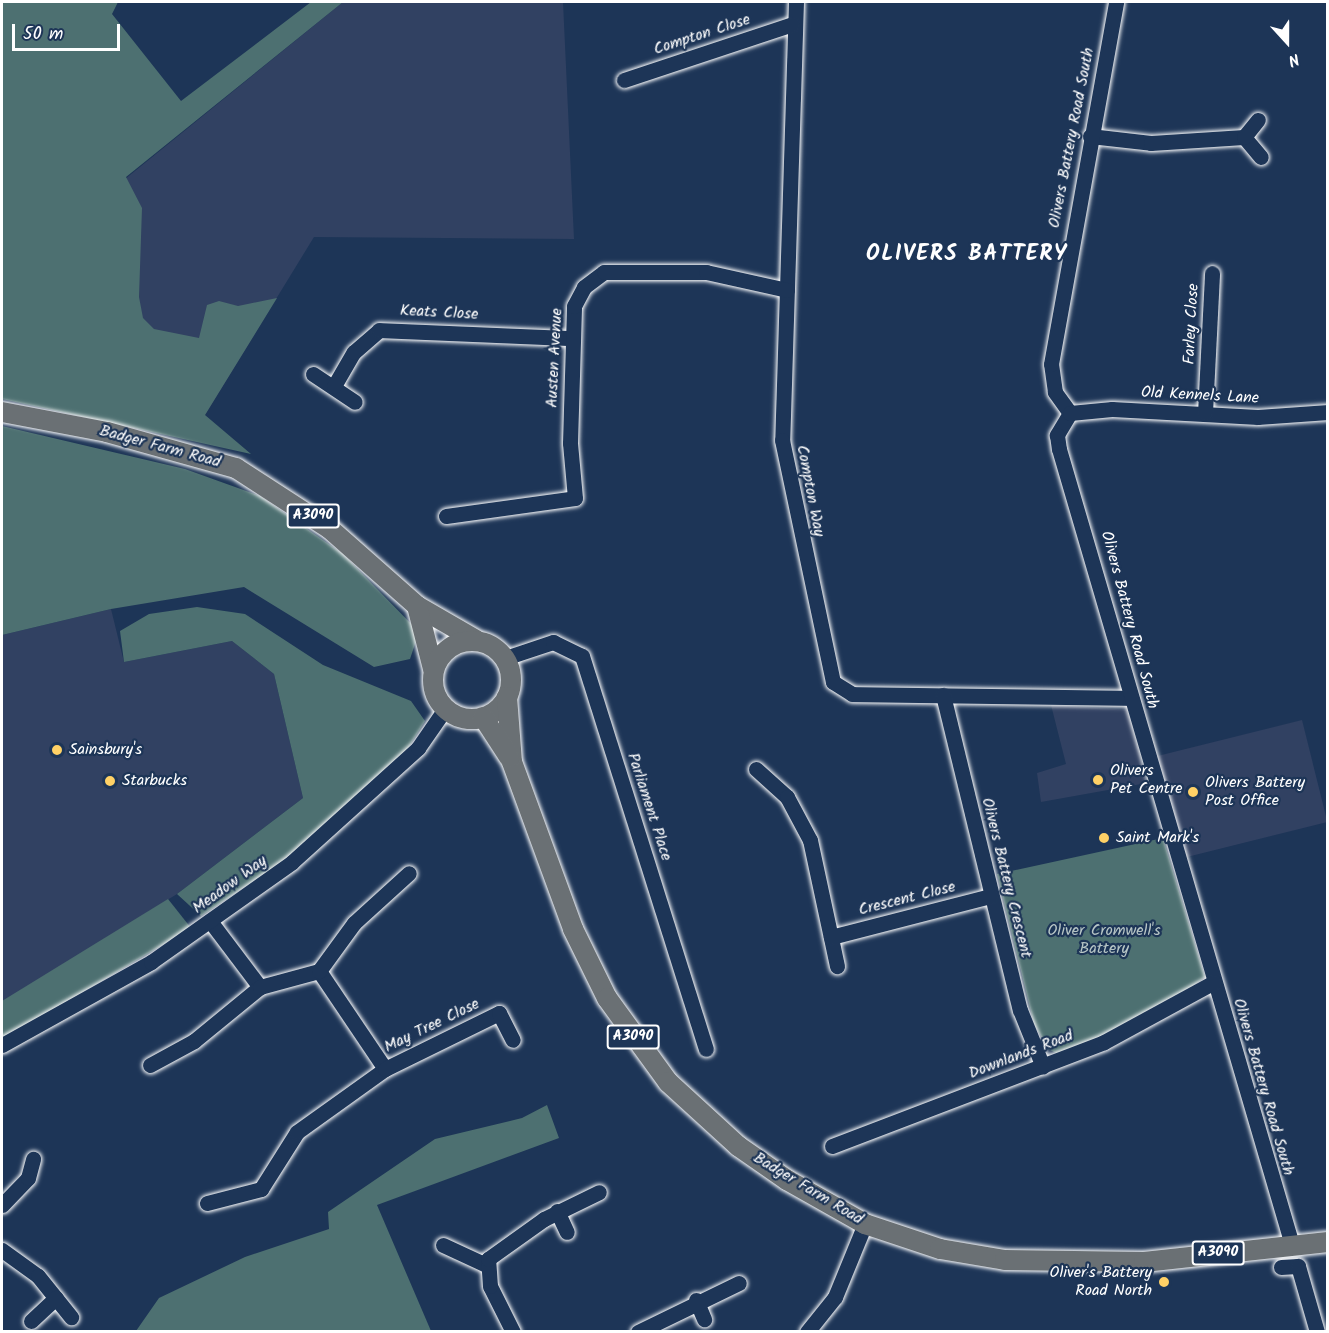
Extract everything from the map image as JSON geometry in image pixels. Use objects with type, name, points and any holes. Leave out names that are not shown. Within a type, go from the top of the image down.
[{"type":"main road","name":"Badger Farm Road","points":[[2,412],[107,432],[236,468],[330,529],[417,606],[476,640]]},
{"type":"main road","points":[[417,606],[433,669],[436,698],[445,709],[470,719],[483,717],[507,697],[511,685],[505,658],[476,640],[442,653],[433,669]]},
{"type":"main road","name":"Badger Farm Road","points":[[507,697],[512,762]]},
{"type":"main road","name":"Badger Farm Road","points":[[483,717],[512,762],[573,929],[641,1049],[738,1146],[866,1224],[958,1253],[1041,1262],[1144,1262],[1328,1242]]},
{"type":"street","name":"Compton Way","points":[[795,2],[792,24],[782,441],[833,682],[852,694],[1131,698]]},
{"type":"street","name":"Olivers Battery Road South","points":[[1116,2],[1090,136],[1051,364],[1055,392],[1070,413],[1057,435],[1059,449],[1131,698],[1292,1245]]},
{"type":"street","name":"Compton Close","points":[[624,80],[792,24]]},
{"type":"street","points":[[1090,136],[1151,143],[1244,137],[1258,120]]},
{"type":"street","points":[[1244,137],[1261,157]]},
{"type":"street","name":"Austen Avenue","points":[[446,516],[576,498],[570,443],[574,306],[584,287],[604,272],[706,272],[787,290]]},
{"type":"street","name":"Farley Close","points":[[1205,413],[1212,273]]},
{"type":"street","name":"Keats Close","points":[[334,386],[354,352],[379,330],[572,338]]},
{"type":"street","points":[[313,374],[355,402]]},
{"type":"street","name":"Old Kennels Lane","points":[[1070,413],[1112,409],[1258,417],[1328,412]]},
{"type":"street","name":"Parliament Place","points":[[505,658],[553,642],[582,656],[706,1049]]},
{"type":"street","name":"Olivers Battery Crescent","points":[[943,695],[1020,1010],[1042,1067]]},
{"type":"street","name":"Meadow Way","points":[[2,1045],[151,962],[315,843],[418,748],[445,709]]},
{"type":"street","points":[[756,769],[787,797],[810,840],[837,966]]},
{"type":"street","points":[[150,1065],[194,1041],[260,987],[319,971],[354,923],[409,873]]},
{"type":"street","name":"Crescent Close","points":[[831,937],[992,896]]},
{"type":"street","points":[[210,921],[260,987]]},
{"type":"street","name":"May Tree Close","points":[[319,971],[385,1069]]},
{"type":"street","name":"Downlands Road","points":[[832,1146],[1042,1067],[1154,1018],[1180,997],[1214,982]]},
{"type":"street","name":"May Tree Close","points":[[207,1203],[261,1189],[297,1132],[385,1069],[499,1013],[513,1040]]},
{"type":"street","points":[[2,1205],[28,1178],[33,1159]]},
{"type":"street","points":[[486,1265],[504,1246],[557,1211],[600,1192]]},
{"type":"street","points":[[557,1211],[567,1232]]},
{"type":"street","points":[[812,1326],[849,1272],[866,1224]]},
{"type":"street","points":[[443,1245],[486,1265]]},
{"type":"street","points":[[2,1250],[38,1276],[71,1317]]},
{"type":"street","points":[[486,1265],[495,1302],[513,1332]]},
{"type":"street","points":[[1281,1267],[1298,1266],[1317,1332]]},
{"type":"street","points":[[638,1332],[696,1300],[739,1283]]},
{"type":"street","points":[[31,1322],[56,1298]]},
{"type":"street","points":[[696,1300],[704,1319]]},
{"type":"shaded area","points":[[343,2],[563,2],[574,239],[314,237],[205,415],[2,279]]},
{"type":"shaded area","points":[[111,609],[124,662],[232,641],[274,674],[303,798],[177,894],[2,1002],[2,635]]},
{"type":"shaded area","points":[[1051,705],[1128,710],[1147,783],[1041,802],[1037,773],[1066,764]]},
{"type":"shaded area","points":[[1302,720],[1327,822],[1182,858],[1156,756]]},
{"type":"green space","points":[[2,2],[118,2],[112,14],[181,101],[311,2],[343,2],[126,177],[142,208],[139,297],[143,318],[154,329],[199,338],[207,305],[219,301],[238,306],[277,298],[205,415],[251,454],[2,399]]},
{"type":"green space","points":[[2,426],[185,469],[260,496],[343,554],[419,632],[410,659],[374,667],[244,587],[111,609],[2,635]]},
{"type":"green space","points":[[197,607],[245,614],[323,665],[411,701],[425,721],[405,753],[287,859],[201,916],[177,894],[303,798],[274,674],[232,641],[124,662],[120,631],[149,614]]},
{"type":"green space","name":"Oliver Cromwell's Battery","points":[[1163,838],[1205,977],[1161,1009],[1060,1055],[1048,1049],[1034,1024],[997,874]]},
{"type":"green space","points":[[168,899],[191,928],[2,1040],[2,1001]]},
{"type":"green space","points":[[547,1105],[559,1138],[377,1205],[431,1331],[136,1331],[159,1298],[245,1257],[329,1229],[328,1212],[435,1139],[522,1118]]},
{"type":"place","name":"Sainsbury's","points":[[57,750]]},
{"type":"place","name":"Olivers Pet Centre","points":[[1098,780]]},
{"type":"place","name":"Starbucks","points":[[110,781]]},
{"type":"place","name":"Olivers Battery Post Office","points":[[1193,792]]},
{"type":"place","name":"Saint Mark's","points":[[1104,838]]},
{"type":"place","name":"Oliver's Battery Road North","points":[[1164,1282]]},
{"type":"district","name":"OLIVERS BATTERY","points":[[967,255]]}]
